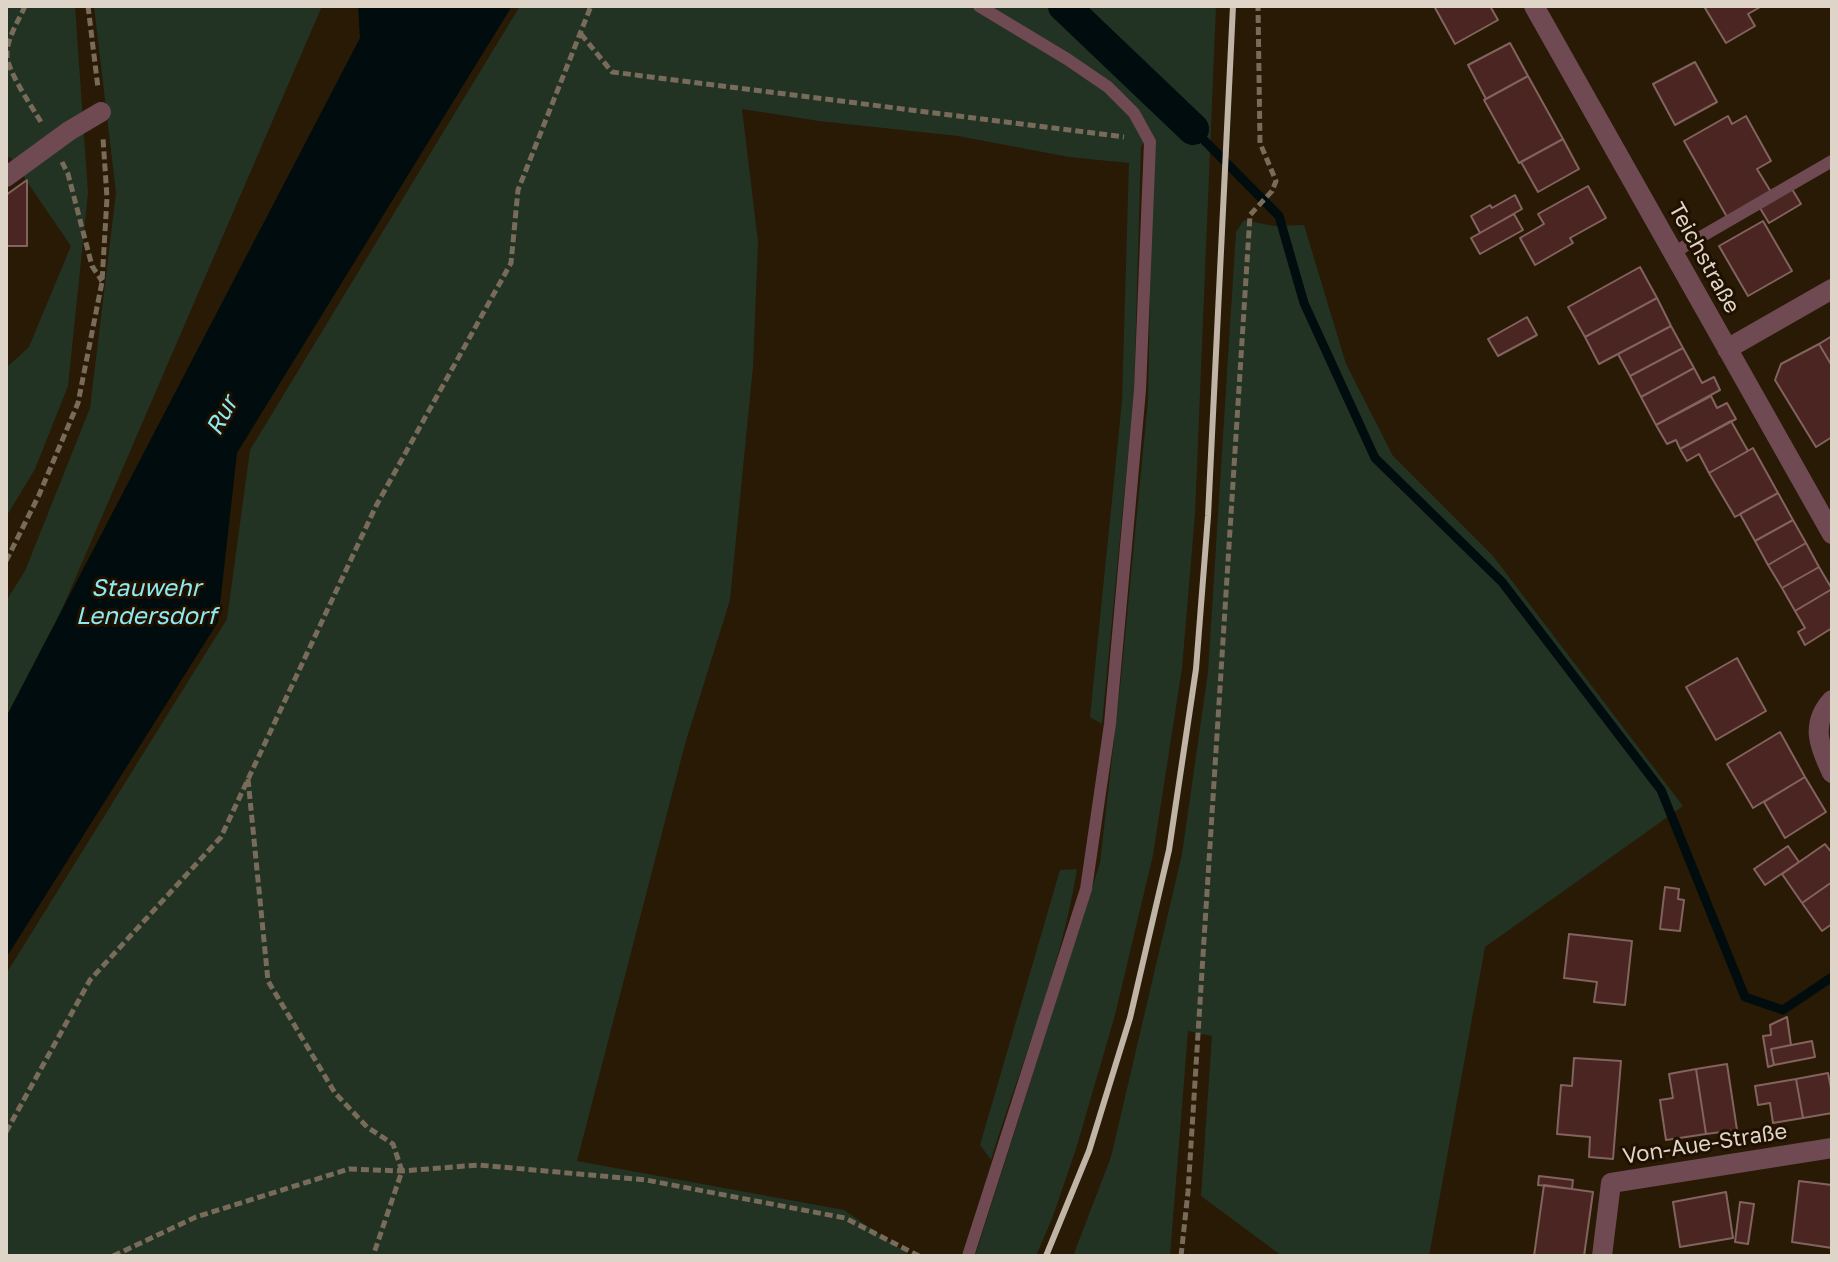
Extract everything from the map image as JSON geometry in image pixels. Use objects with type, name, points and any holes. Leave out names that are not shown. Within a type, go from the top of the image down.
[{"type":"street","name":"Teichstraße","points":[[1534,6],[1832,534]]},
{"type":"street","points":[[6,177],[101,112]]},
{"type":"street","points":[[1727,349],[1832,289]]},
{"type":"street","points":[[1832,700],[1821,712],[1818,733],[1832,773]]},
{"type":"street","name":"Von-Aue-Straße","points":[[1602,1256],[1611,1183],[1832,1148]]},
{"type":"lane","points":[[968,1256],[1086,889],[1110,724],[1140,390],[1150,142],[1134,113],[1108,87],[979,6]]},
{"type":"lane","points":[[1673,253],[1832,161]]},
{"type":"path","points":[[6,561],[39,495],[78,403],[102,282],[107,198],[101,112],[88,6]]},
{"type":"path","points":[[6,1132],[90,980],[221,837],[376,506],[511,263],[518,190],[591,6]]},
{"type":"path","points":[[1181,1256],[1188,1192],[1250,215],[1272,191],[1276,181],[1260,143],[1258,6]]},
{"type":"path","points":[[581,33],[612,72],[1150,142]]},
{"type":"path","points":[[248,778],[268,981],[335,1093],[367,1127],[393,1144],[402,1171],[373,1256]]},
{"type":"path","points":[[113,1256],[196,1217],[349,1169],[402,1171],[479,1165],[646,1180],[845,1218],[919,1256]]},
{"type":"green space","points":[[6,6],[75,6],[88,193],[68,386],[35,469],[6,517],[6,368],[29,347],[71,246],[10,157],[6,159]]},
{"type":"green space","points":[[94,6],[322,6],[31,681],[6,727],[6,601],[25,571],[90,408],[116,193]]},
{"type":"green space","points":[[520,6],[1216,6],[1195,514],[1182,668],[1153,855],[1115,1015],[1076,1149],[1036,1256],[975,1256],[1100,863],[1148,400],[1153,136],[1141,146],[1134,393],[1102,724],[1090,717],[1122,401],[1129,163],[1069,157],[958,136],[742,109],[758,242],[753,366],[730,600],[685,744],[577,1161],[844,1210],[911,1256],[6,1256],[6,974],[227,619],[250,450]]},
{"type":"green space","points":[[1244,220],[1274,226],[1304,225],[1346,364],[1393,456],[1493,556],[1683,806],[1485,947],[1429,1256],[1282,1256],[1201,1196],[1212,1036],[1188,1031],[1170,1256],[1073,1256],[1111,1157],[1182,854],[1208,672],[1236,232]]},
{"type":"green space","points":[[1077,869],[1051,979],[991,1160],[980,1145],[1060,870]]},
{"type":"water","name":"Stauwehr Lendersdorf","points":[[358,6],[512,6],[237,453],[218,622],[6,958],[6,717],[360,38]]},
{"type":"building","points":[[1434,6],[1490,6],[1498,20],[1455,44]]},
{"type":"building","points":[[1762,6],[1748,14],[1755,26],[1726,43],[1705,8]]},
{"type":"building","points":[[1510,43],[1528,76],[1486,99],[1468,65]]},
{"type":"building","points":[[1695,62],[1717,102],[1675,125],[1653,84]]},
{"type":"building","points":[[1528,76],[1563,139],[1519,163],[1484,100]]},
{"type":"building","points":[[1728,116],[1732,124],[1746,116],[1771,161],[1757,169],[1771,192],[1727,217],[1684,141]]},
{"type":"building","points":[[1563,139],[1579,169],[1538,192],[1521,162]]},
{"type":"building","points":[[27,180],[27,246],[6,246],[6,195]]},
{"type":"building","points":[[1588,186],[1606,218],[1570,238],[1573,243],[1535,265],[1520,238],[1544,224],[1538,214]]},
{"type":"building","points":[[1792,189],[1801,204],[1769,223],[1760,208]]},
{"type":"building","points":[[1515,195],[1522,209],[1480,233],[1471,216]]},
{"type":"building","points":[[1514,214],[1523,230],[1480,254],[1471,238]]},
{"type":"building","points":[[1763,221],[1792,271],[1748,296],[1719,246]]},
{"type":"building","points":[[1640,267],[1657,298],[1585,337],[1568,307]]},
{"type":"building","points":[[1657,298],[1671,326],[1599,364],[1585,337]]},
{"type":"building","points":[[1527,317],[1537,335],[1498,356],[1488,339]]},
{"type":"building","points":[[1671,326],[1683,348],[1630,376],[1618,354]]},
{"type":"building","points":[[1832,336],[1832,366],[1819,344]]},
{"type":"building","points":[[1819,344],[1832,366],[1832,437],[1816,447],[1775,380],[1781,364]]},
{"type":"building","points":[[1683,348],[1694,368],[1641,397],[1630,376]]},
{"type":"building","points":[[1694,368],[1702,383],[1714,377],[1720,390],[1656,425],[1641,397]]},
{"type":"building","points":[[1711,396],[1717,408],[1727,403],[1736,419],[1680,449],[1676,440],[1667,444],[1656,425]]},
{"type":"building","points":[[1731,421],[1748,451],[1709,473],[1699,454],[1687,461],[1680,449]]},
{"type":"building","points":[[1753,448],[1778,493],[1735,517],[1709,473]]},
{"type":"building","points":[[1778,493],[1793,520],[1755,541],[1740,514]]},
{"type":"building","points":[[1793,520],[1806,543],[1768,565],[1755,541]]},
{"type":"building","points":[[1806,543],[1819,567],[1782,588],[1768,565]]},
{"type":"building","points":[[1819,567],[1832,589],[1795,611],[1782,588]]},
{"type":"building","points":[[1832,589],[1832,628],[1805,645],[1798,632],[1805,628],[1795,611]]},
{"type":"building","points":[[1737,658],[1766,711],[1716,740],[1686,687]]},
{"type":"building","points":[[1780,732],[1805,777],[1753,808],[1727,764]]},
{"type":"building","points":[[1805,777],[1826,812],[1785,838],[1764,802]]},
{"type":"building","points":[[1825,844],[1832,853],[1832,882],[1802,903],[1782,874]]},
{"type":"building","points":[[1788,846],[1799,862],[1765,885],[1754,869]]},
{"type":"building","points":[[1832,882],[1832,924],[1822,931],[1802,903]]},
{"type":"building","points":[[1665,887],[1679,889],[1678,899],[1684,900],[1680,931],[1660,929]]},
{"type":"building","points":[[1569,934],[1632,941],[1625,1005],[1594,1002],[1597,982],[1564,978]]},
{"type":"building","points":[[1787,1017],[1791,1045],[1771,1049],[1774,1065],[1768,1067],[1763,1036],[1771,1035],[1770,1025]]},
{"type":"building","points":[[1812,1041],[1815,1057],[1774,1065],[1771,1049]]},
{"type":"building","points":[[1574,1058],[1621,1061],[1613,1159],[1589,1157],[1590,1137],[1557,1134],[1561,1085],[1572,1086]]},
{"type":"building","points":[[1727,1064],[1737,1130],[1706,1134],[1696,1069]]},
{"type":"building","points":[[1696,1069],[1706,1134],[1666,1140],[1660,1100],[1673,1098],[1669,1074]]},
{"type":"building","points":[[1828,1073],[1832,1113],[1803,1118],[1796,1079]]},
{"type":"building","points":[[1796,1079],[1803,1118],[1773,1123],[1770,1103],[1758,1105],[1755,1086]]},
{"type":"building","points":[[1539,1176],[1573,1180],[1572,1189],[1538,1185]]},
{"type":"building","points":[[1799,1181],[1832,1185],[1832,1248],[1792,1242]]},
{"type":"building","points":[[1544,1185],[1593,1192],[1584,1256],[1534,1256]]},
{"type":"building","points":[[1726,1192],[1733,1238],[1680,1247],[1673,1202]]},
{"type":"building","points":[[1740,1202],[1754,1204],[1748,1244],[1735,1242]]},
{"type":"waterway","points":[[1064,6],[1193,129]]},
{"type":"waterway","points":[[1193,129],[1279,216],[1304,303],[1375,458],[1502,582],[1661,790],[1745,997],[1783,1010],[1832,977]]},
{"type":"railway","points":[[1046,1256],[1089,1151],[1130,1018],[1169,850],[1196,669],[1208,516],[1233,6]]},
{"type":"water label","name":"Rur","points":[[222,416]]}]
